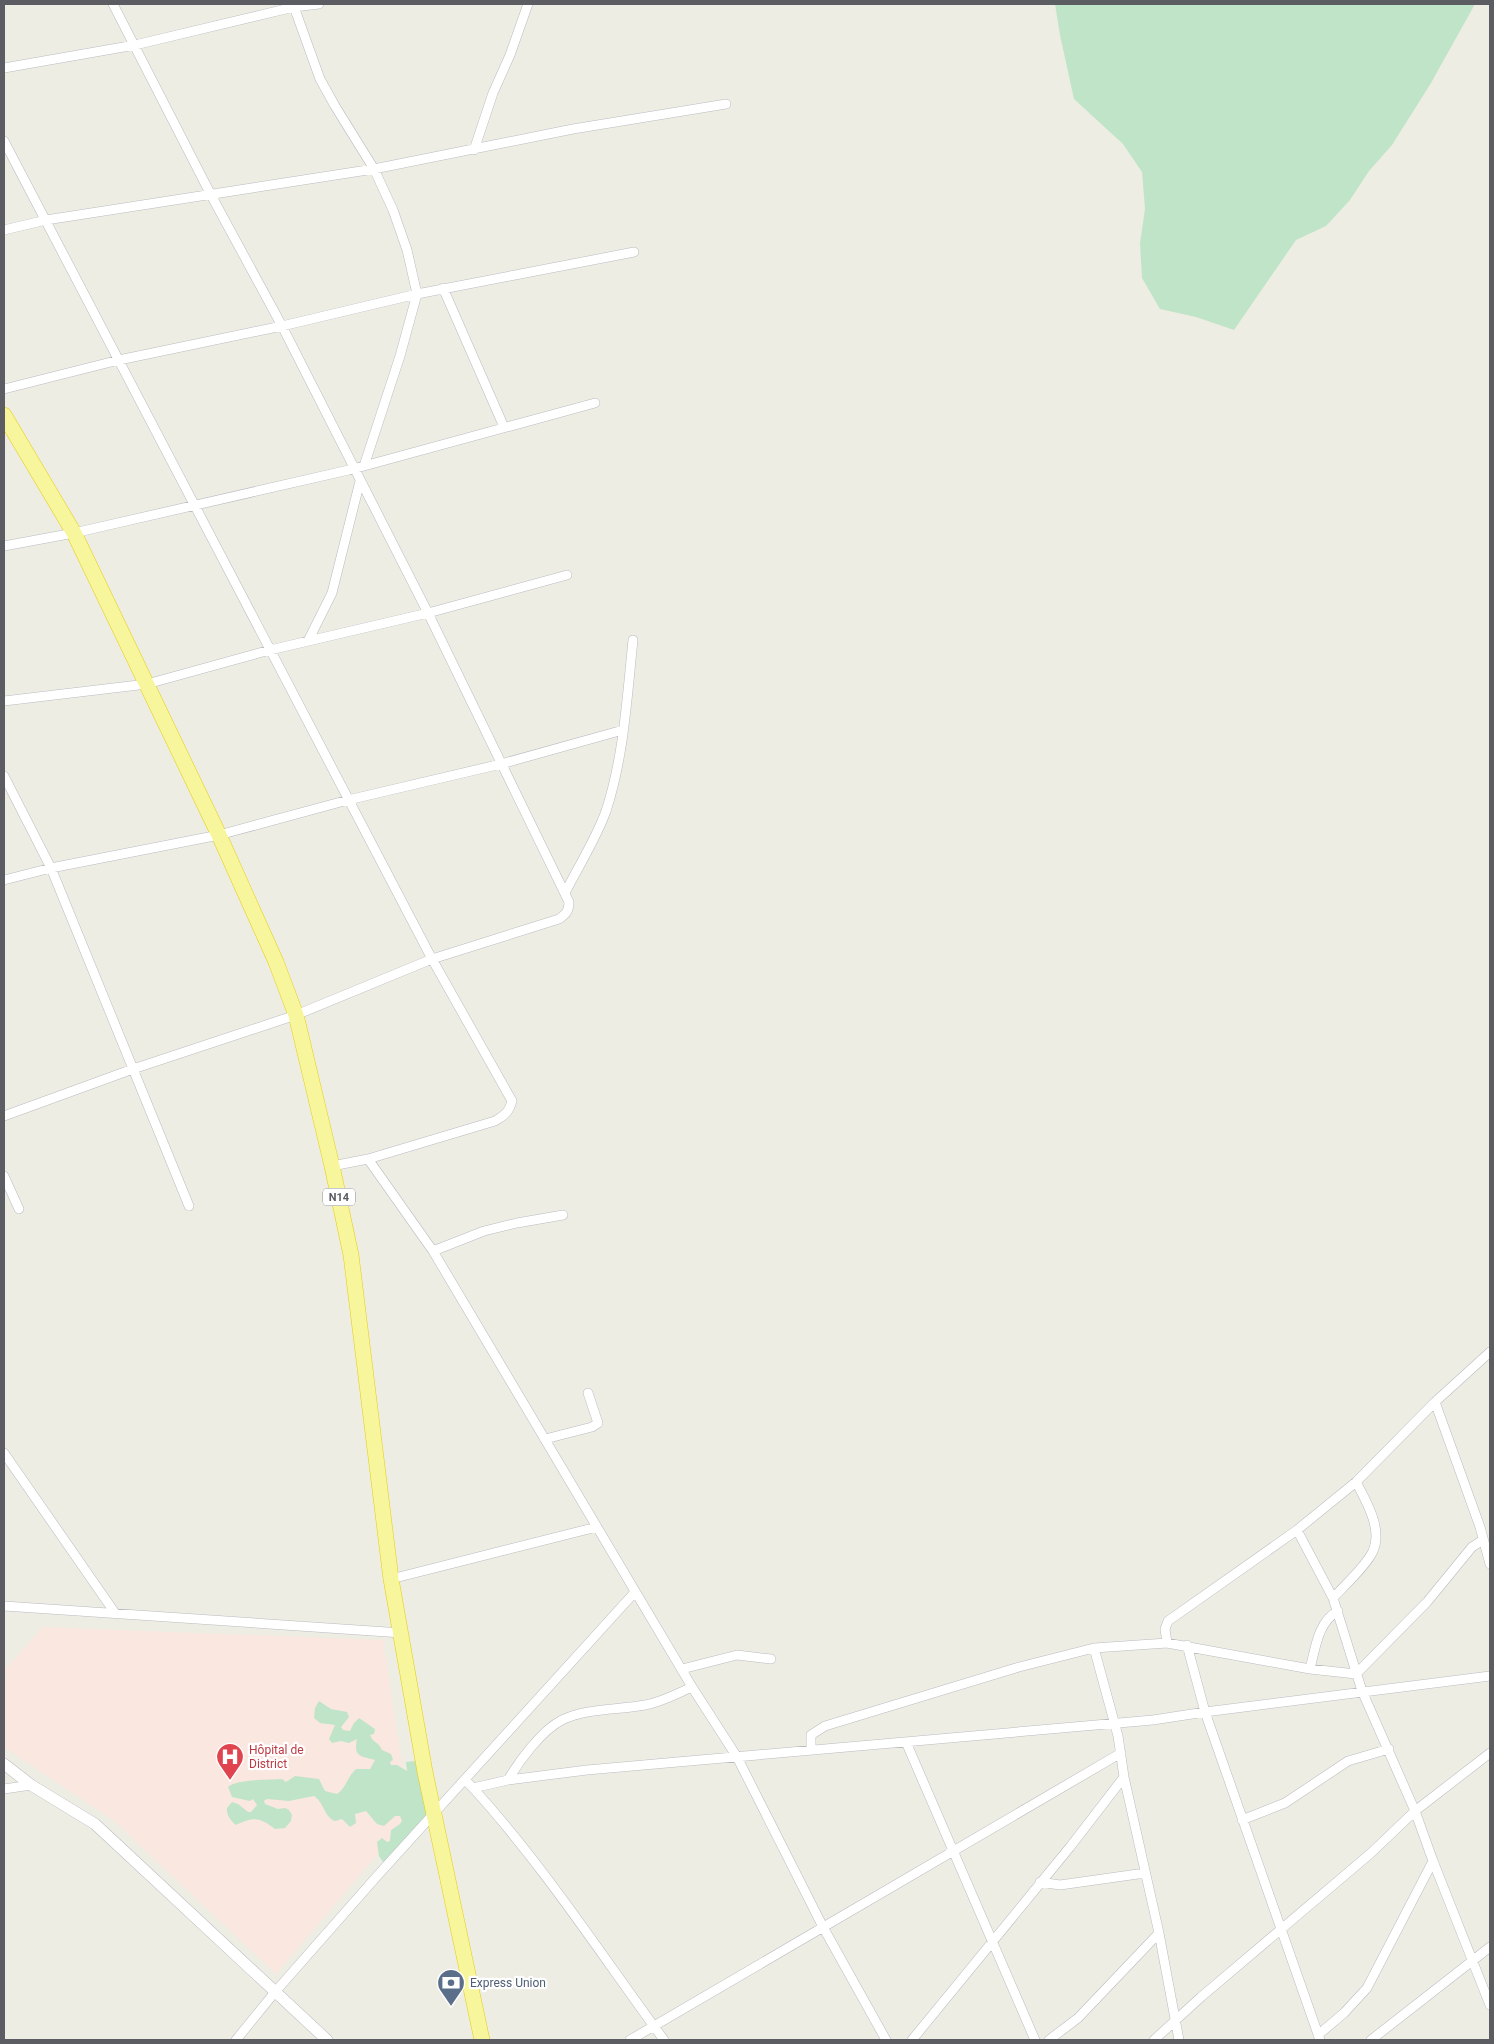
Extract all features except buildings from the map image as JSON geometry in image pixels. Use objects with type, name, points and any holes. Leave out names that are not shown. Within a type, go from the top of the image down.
[{"type":"highway","name":"N14","points":[[4,415],[74,533],[219,836],[276,962],[296,1015],[352,1255],[391,1579],[425,1772],[482,2040]]},
{"type":"street","points":[[4,1116],[134,1069],[296,1015],[432,959],[559,919],[569,909],[570,902],[428,613],[353,469],[282,326],[211,195],[113,4]]},
{"type":"street","points":[[4,68],[135,45],[293,5],[319,4]]},
{"type":"street","points":[[474,150],[492,93],[510,55],[528,4]]},
{"type":"street","points":[[293,5],[320,78],[374,169],[393,210],[407,250],[417,294],[398,365],[364,466]]},
{"type":"street","points":[[4,230],[46,220],[374,169],[591,126],[726,104]]},
{"type":"street","points":[[4,141],[432,959],[512,1101],[506,1115],[496,1121],[368,1159],[332,1166]]},
{"type":"street","points":[[4,389],[119,360],[282,326],[443,288],[634,252]]},
{"type":"street","points":[[443,288],[504,427]]},
{"type":"street","points":[[4,546],[74,533],[353,469],[595,403]]},
{"type":"street","points":[[308,641],[334,586],[360,481]]},
{"type":"street","points":[[4,701],[146,684],[270,650],[428,613],[567,575]]},
{"type":"street","points":[[565,894],[605,812],[614,783],[623,730],[634,640]]},
{"type":"street","points":[[4,880],[51,868],[219,836],[348,800],[501,764],[623,730]]},
{"type":"street","points":[[4,776],[51,868],[189,1206]]},
{"type":"street","points":[[368,1159],[432,1251],[634,1592],[737,1757],[823,1928],[886,2040]]},
{"type":"street","points":[[4,1176],[19,1209]]},
{"type":"street","points":[[432,1251],[484,1231],[563,1215]]},
{"type":"street","points":[[1167,1643],[1165,1629],[1168,1621],[1297,1530],[1356,1482],[1435,1402],[1490,1352]]},
{"type":"street","points":[[544,1439],[598,1424],[588,1393]]},
{"type":"street","points":[[1435,1402],[1480,1527],[1490,1564]]},
{"type":"street","points":[[4,1453],[115,1613]]},
{"type":"street","points":[[1333,1598],[1374,1550],[1375,1524],[1367,1502],[1356,1482]]},
{"type":"street","points":[[1480,1527],[1490,1524]]},
{"type":"street","points":[[391,1579],[597,1527]]},
{"type":"street","points":[[1297,1530],[1333,1598],[1362,1691],[1415,1811],[1432,1861],[1490,2005]]},
{"type":"street","points":[[1356,1674],[1427,1602],[1472,1547],[1483,1540]]},
{"type":"street","points":[[236,2040],[275,1992],[634,1592]]},
{"type":"street","points":[[4,1606],[402,1633]]},
{"type":"street","points":[[1310,1669],[1319,1637],[1327,1619],[1338,1612]]},
{"type":"street","points":[[811,1750],[811,1735],[825,1726],[1019,1667],[1094,1648],[1167,1643],[1187,1645],[1310,1669],[1356,1674]]},
{"type":"street","points":[[1187,1645],[1205,1712],[1319,2037],[1367,1988],[1432,1861]]},
{"type":"street","points":[[1094,1648],[1116,1723],[1124,1777],[1159,1932],[1179,2040]]},
{"type":"street","points":[[682,1669],[737,1655],[771,1659]]},
{"type":"street","points":[[473,1788],[508,1780],[587,1770],[1154,1720],[1362,1691],[1490,1676]]},
{"type":"street","points":[[508,1780],[523,1758],[546,1732],[560,1721],[572,1716],[607,1709],[659,1702],[692,1687]]},
{"type":"street","points":[[906,1742],[1035,2040]]},
{"type":"street","points":[[1242,1820],[1285,1803],[1348,1761],[1389,1749]]},
{"type":"street","points":[[630,2040],[1121,1753]]},
{"type":"street","points":[[1154,2040],[1201,1996],[1371,1853],[1415,1811],[1490,1753]]},
{"type":"street","points":[[4,1764],[31,1785],[95,1824],[327,2040]]},
{"type":"street","points":[[912,2040],[1124,1777]]},
{"type":"street","points":[[465,1780],[502,1821],[577,1918],[664,2040]]},
{"type":"street","points":[[4,1789],[31,1785]]},
{"type":"street","points":[[1040,1882],[1053,1885],[1145,1873]]},
{"type":"street","points":[[1049,2040],[1078,2018],[1159,1932]]},
{"type":"street","points":[[1371,2040],[1490,1947]]},
{"type":"shaded area","name":"Hôpital de District","points":[[43,1627],[383,1640],[410,1816],[276,1974],[113,1820],[4,1747],[4,1671]]},
{"type":"green space","points":[[1055,4],[1475,4],[1431,83],[1392,145],[1369,171],[1350,200],[1326,226],[1296,240],[1234,330],[1196,317],[1160,309],[1142,278],[1140,243],[1145,209],[1142,172],[1123,144],[1074,99]]},
{"type":"green space","points":[[319,1701],[331,1709],[347,1712],[349,1717],[341,1727],[343,1730],[350,1731],[359,1718],[375,1729],[374,1734],[370,1735],[382,1750],[391,1754],[393,1760],[390,1762],[391,1765],[397,1765],[407,1771],[406,1762],[415,1761],[436,1806],[423,1825],[417,1825],[415,1830],[385,1865],[379,1856],[377,1842],[382,1838],[387,1842],[390,1841],[391,1830],[402,1821],[400,1816],[395,1816],[384,1826],[377,1824],[366,1811],[355,1814],[356,1823],[350,1827],[342,1819],[335,1821],[331,1819],[314,1796],[289,1801],[267,1799],[264,1801],[265,1804],[278,1809],[285,1808],[289,1810],[292,1815],[291,1821],[285,1828],[275,1829],[265,1822],[253,1819],[236,1825],[228,1815],[227,1808],[232,1802],[248,1812],[251,1812],[257,1805],[253,1799],[250,1801],[232,1797],[228,1787],[232,1784],[245,1781],[282,1779],[286,1782],[295,1776],[319,1779],[325,1791],[337,1794],[356,1769],[370,1769],[375,1760],[363,1757],[358,1753],[356,1750],[357,1739],[349,1743],[341,1741],[332,1743],[329,1739],[335,1725],[320,1723],[314,1718],[315,1708]]},
{"type":"place","name":"Hôpital de District","points":[[230,1781]]},
{"type":"place","name":"Express Union","points":[[451,2007]]}]
